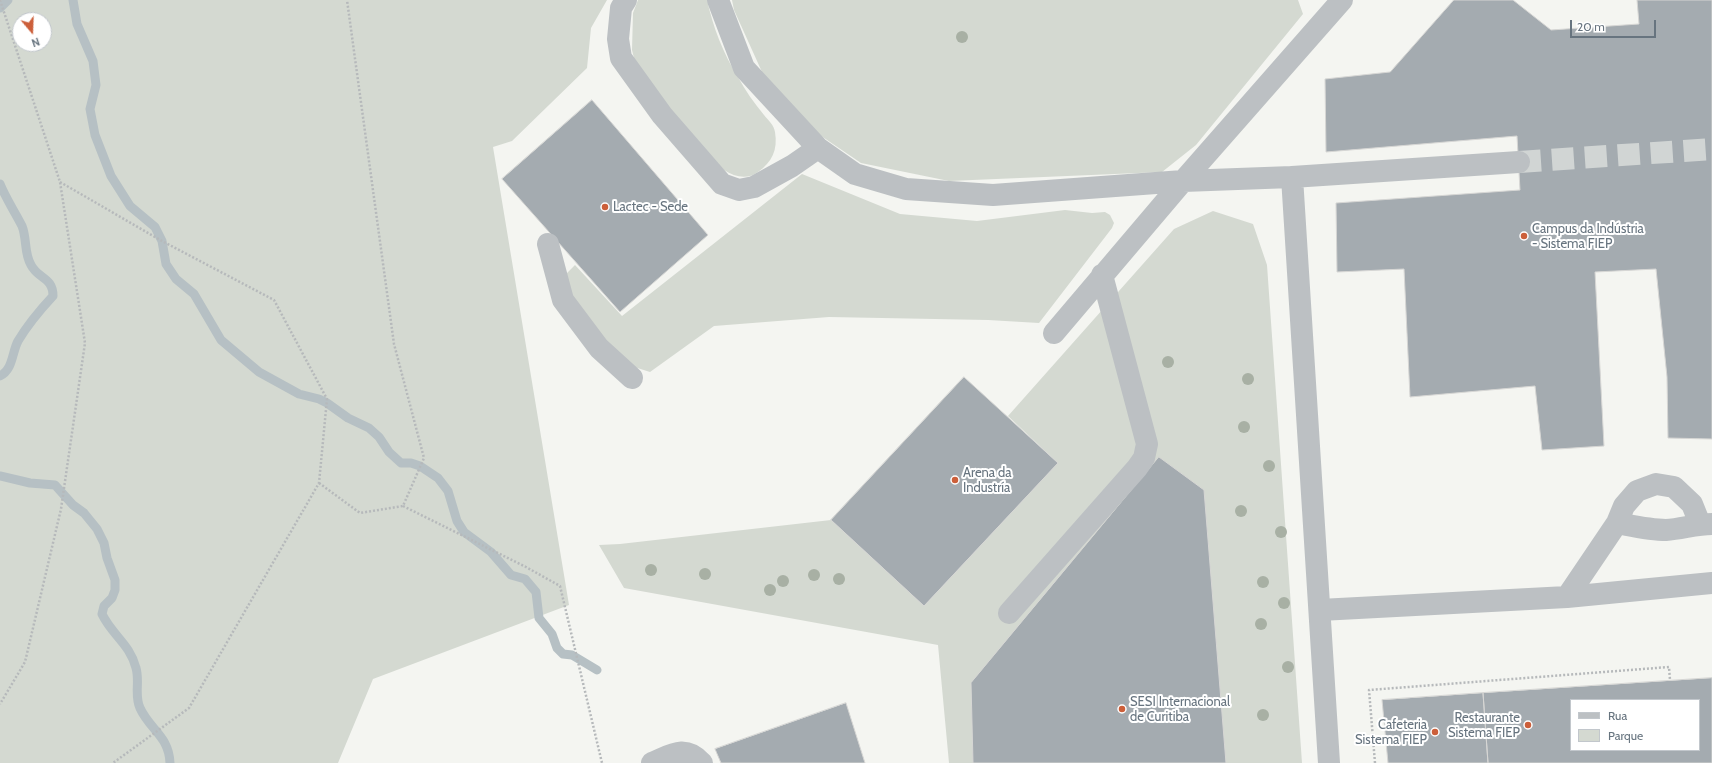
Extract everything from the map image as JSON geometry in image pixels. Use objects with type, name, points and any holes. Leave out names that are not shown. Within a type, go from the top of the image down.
[{"type":"lane","points":[[626,0],[621,8],[618,39],[621,58],[662,115],[722,184],[739,190],[754,187],[792,166],[818,148]]},
{"type":"lane","points":[[718,0],[744,68],[818,148],[855,174],[906,189],[993,195],[1184,180],[1292,177],[1519,162]]},
{"type":"lane","points":[[1054,333],[1184,180],[1342,0]]},
{"type":"lane","points":[[1292,177],[1329,763]]},
{"type":"lane","points":[[548,244],[563,300],[599,348],[632,378]]},
{"type":"lane","points":[[1009,613],[1138,468],[1144,458],[1147,444],[1102,275]]},
{"type":"lane","points":[[1566,597],[1617,523],[1624,506],[1637,491],[1656,484],[1674,487],[1692,504],[1706,524],[1665,530],[1617,523]]},
{"type":"lane","points":[[1320,610],[1566,597],[1712,582]]},
{"type":"lane","points":[[652,763],[679,752],[695,755],[702,763]]},
{"type":"path","points":[[0,0],[60,182],[85,343],[63,498],[56,532],[25,662],[0,704]]},
{"type":"path","points":[[347,0],[394,344],[424,458],[403,506]]},
{"type":"path","points":[[60,182],[162,241],[274,300],[327,399],[319,483],[189,708],[113,763]]},
{"type":"path","points":[[319,483],[360,513],[403,506],[526,567],[560,586],[602,763]]},
{"type":"path","points":[[1375,763],[1369,690],[1669,667],[1670,680]]},
{"type":"green space","points":[[0,0],[607,0],[591,28],[587,68],[512,141],[493,147],[569,605],[373,679],[338,763],[0,763]]},
{"type":"green space","points":[[638,0],[707,0],[715,30],[728,59],[747,92],[774,129],[776,138],[775,150],[767,164],[758,172],[750,176],[741,177],[724,170],[667,109],[635,62],[632,50],[633,13]]},
{"type":"green space","points":[[732,0],[1298,0],[1303,14],[1196,145],[1162,172],[949,181],[861,163],[802,123],[762,72],[734,10]]},
{"type":"green space","points":[[802,174],[900,214],[977,221],[1065,210],[1092,213],[1105,212],[1110,215],[1114,223],[1112,228],[1039,323],[988,320],[829,317],[714,326],[650,372],[628,365],[602,341],[560,280],[575,265],[622,316]]},
{"type":"green space","points":[[1213,211],[1253,224],[1267,265],[1302,763],[949,763],[938,645],[624,588],[599,545],[620,544],[831,520],[924,606],[1058,463],[1008,416],[1174,229]]},
{"type":"building","name":"Campus da Indústria - Sistema FIEP","points":[[1454,0],[1513,0],[1551,30],[1639,24],[1637,0],[1712,0],[1712,439],[1668,438],[1667,377],[1656,269],[1595,272],[1604,446],[1542,450],[1535,386],[1410,397],[1404,269],[1337,272],[1336,203],[1520,190],[1517,136],[1326,152],[1325,79],[1390,72]]},
{"type":"building","name":"Lactec - Sede","points":[[592,100],[708,235],[620,312],[502,179]]},
{"type":"building","name":"Arena da Industría","points":[[964,377],[1058,463],[924,606],[831,520]]},
{"type":"building","points":[[1159,457],[1204,490],[1226,763],[973,763],[971,683]]},
{"type":"building","name":"Restaurante Sistema FIEP","points":[[1712,678],[1712,763],[1488,763],[1483,693]]},
{"type":"building","name":"Cafeteria Sistema FIEP","points":[[1483,693],[1488,763],[1388,763],[1382,700]]},
{"type":"building","points":[[846,703],[865,763],[721,763],[715,749]]},
{"type":"waterway","points":[[0,8],[8,0]]},
{"type":"waterway","points":[[73,0],[77,24],[93,61],[96,85],[90,109],[95,135],[111,176],[130,206],[155,227],[162,241],[166,264],[176,279],[194,294],[221,340],[259,372],[299,394],[319,399],[327,403],[348,418],[369,428],[379,437],[389,452],[401,463],[411,463],[420,466],[438,478],[448,491],[457,521],[464,532],[491,552],[511,575],[525,579],[536,592],[539,618],[552,634],[557,648],[563,654],[572,655],[597,670]]},
{"type":"waterway","points":[[0,184],[22,226],[29,261],[34,270],[51,285],[53,296],[34,317],[18,341],[10,365],[0,376]]},
{"type":"waterway","points":[[0,476],[30,483],[55,485],[73,505],[84,513],[97,529],[104,543],[107,558],[115,580],[115,590],[112,598],[104,606],[102,614],[130,652],[137,673],[138,703],[144,716],[163,740],[169,754],[170,763]]},
{"type":"tunnel","points":[[1519,162],[1712,149]]},
{"type":"place","name":"Lactec - Sede","points":[[605,207]]},
{"type":"place","name":"Campus da Indústria - Sistema FIEP","points":[[1524,236]]},
{"type":"place","name":"Arena da Industría","points":[[955,480]]},
{"type":"place","name":"SESI Internacional de Curitiba","points":[[1122,709]]},
{"type":"place","name":"Restaurante Sistema FIEP","points":[[1528,725]]},
{"type":"place","name":"Cafeteria Sistema FIEP","points":[[1435,732]]}]
